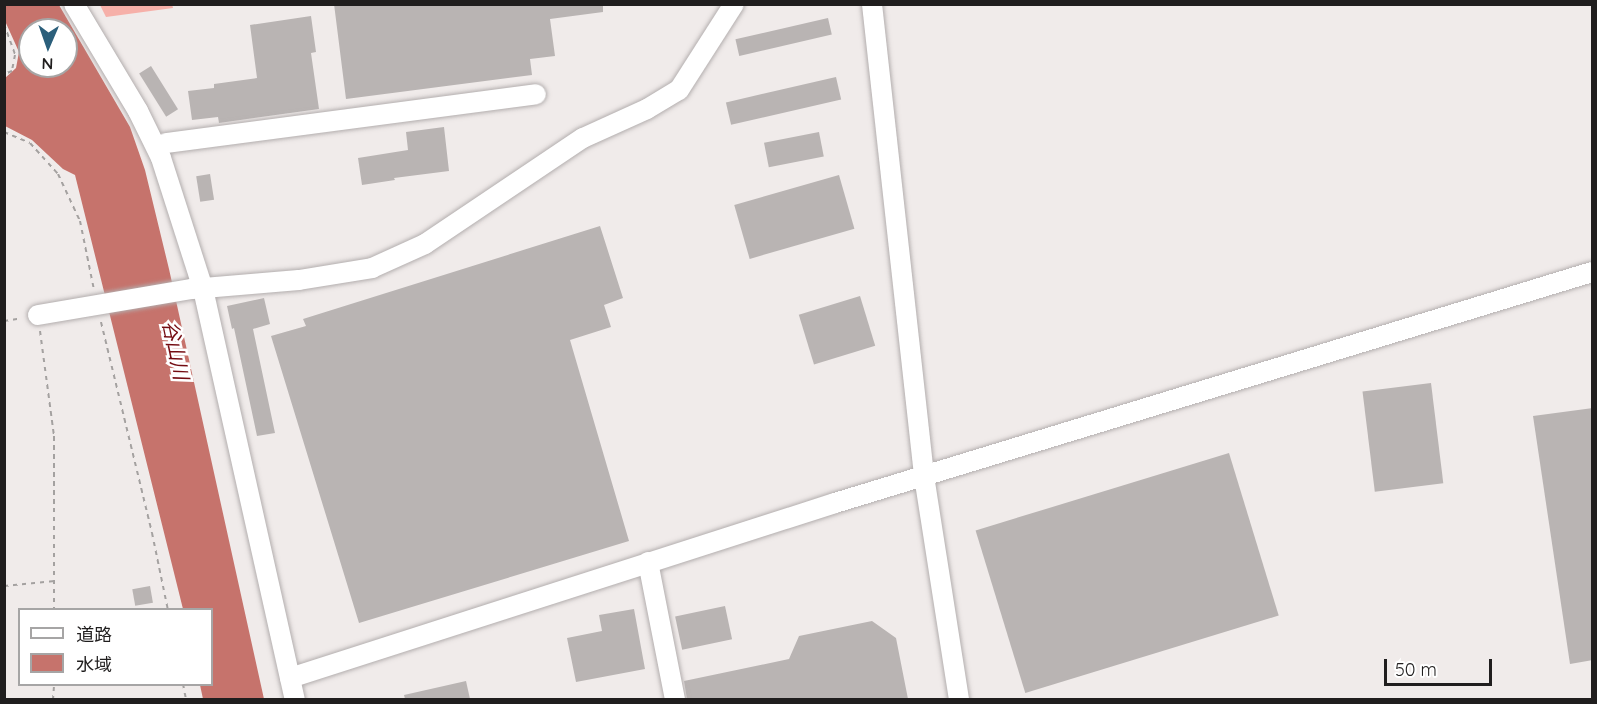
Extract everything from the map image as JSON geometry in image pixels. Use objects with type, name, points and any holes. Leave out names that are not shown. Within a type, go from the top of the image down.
[{"type":"street","points":[[74,4],[138,111],[161,158],[197,289],[295,699]]},
{"type":"street","points":[[38,315],[197,289],[299,280],[372,268],[425,244],[583,138],[647,109],[679,90],[734,4]]},
{"type":"street","points":[[872,4],[924,476],[959,699]]},
{"type":"street","points":[[166,143],[536,94]]},
{"type":"street","points":[[290,678],[648,562],[924,476],[1593,272]]},
{"type":"street","points":[[648,562],[675,699]]},
{"type":"path","points":[[4,24],[15,55],[12,71],[4,74]]},
{"type":"path","points":[[4,132],[30,143],[58,174],[80,221],[97,306],[168,608]]},
{"type":"path","points":[[38,315],[54,436],[54,608]]},
{"type":"path","points":[[4,586],[55,581]]},
{"type":"shaded area","points":[[172,4],[173,8],[106,17],[100,5]]},
{"type":"water","points":[[5,5],[59,5],[67,18],[18,18],[18,50],[5,21]]},
{"type":"water","name":"谷山川","points":[[78,38],[130,127],[145,170],[169,269],[264,699],[203,699],[200,686],[213,686],[213,608],[183,608],[75,175],[63,169],[32,140],[5,126],[4,79],[16,68],[18,57],[18,78],[78,78]]},
{"type":"building","points":[[334,4],[603,4],[603,12],[550,19],[555,56],[530,59],[532,75],[346,99]]},
{"type":"building","points":[[311,16],[316,52],[311,53],[319,109],[219,123],[218,117],[192,120],[188,91],[214,88],[214,84],[257,78],[250,25]]},
{"type":"building","points":[[828,18],[832,35],[739,56],[735,39]]},
{"type":"building","points":[[151,66],[178,109],[166,117],[139,73]]},
{"type":"building","points":[[836,77],[841,99],[731,125],[726,102]]},
{"type":"building","points":[[444,127],[449,171],[394,178],[395,180],[362,185],[358,158],[408,150],[406,132]]},
{"type":"building","points":[[819,132],[824,157],[769,167],[764,143]]},
{"type":"building","points":[[210,174],[214,200],[200,202],[196,176]]},
{"type":"building","points":[[839,175],[854,229],[750,259],[734,205]]},
{"type":"building","points":[[600,226],[623,298],[604,305],[611,327],[570,340],[629,541],[359,623],[271,336],[306,326],[303,319]]},
{"type":"building","points":[[860,296],[875,346],[814,364],[799,315]]},
{"type":"building","points":[[264,298],[270,324],[253,329],[275,433],[257,436],[234,328],[232,329],[227,306]]},
{"type":"building","points":[[1431,383],[1443,483],[1375,492],[1363,391]]},
{"type":"building","points":[[1593,408],[1593,660],[1570,664],[1533,416]]},
{"type":"building","points":[[1229,453],[1279,616],[1025,693],[976,530]]},
{"type":"building","points":[[150,586],[153,603],[135,606],[132,589]]},
{"type":"building","points":[[725,606],[732,639],[682,650],[675,617]]},
{"type":"building","points":[[634,609],[645,669],[576,682],[567,638],[602,631],[599,615]]},
{"type":"building","points":[[872,621],[896,638],[908,699],[687,699],[684,681],[789,659],[799,636]]},
{"type":"building","points":[[466,681],[470,699],[405,699],[404,695]]}]
